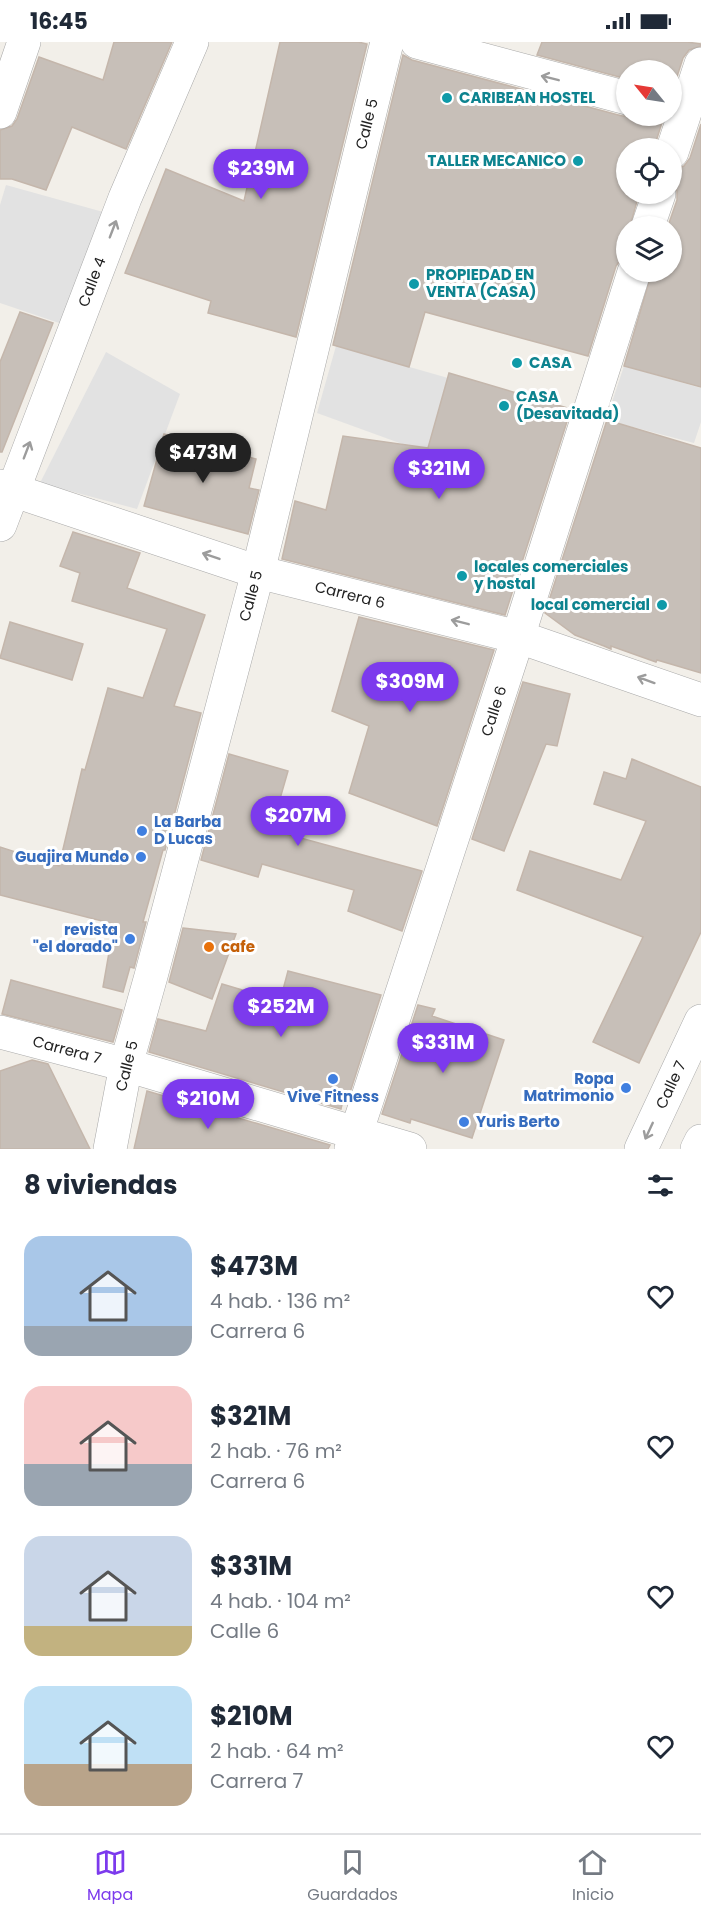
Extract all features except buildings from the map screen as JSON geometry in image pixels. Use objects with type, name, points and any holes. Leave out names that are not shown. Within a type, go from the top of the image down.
[{"type":"street","points":[[0,112],[24,42]]},
{"type":"street","name":"Calle 4","points":[[0,525],[6,488],[192,42]]},
{"type":"street","name":"Calle 5","points":[[110,1149],[126,1065],[258,572],[387,42]]},
{"type":"street","points":[[417,42],[616,95]]},
{"type":"street","points":[[677,138],[701,64]]},
{"type":"street","name":"Calle 6","points":[[354,1141],[631,282]]},
{"type":"street","name":"Carrera 6","points":[[6,488],[258,572],[518,637],[701,700]]},
{"type":"street","name":"Calle 7","points":[[641,1149],[701,1021]]},
{"type":"street","name":"Carrera 7","points":[[0,1032],[126,1065],[354,1141],[410,1149]]},
{"type":"street","points":[[697,1149],[701,1141]]},
{"type":"shaded area","points":[[6,185],[114,215],[71,327],[0,303],[0,205]]},
{"type":"shaded area","points":[[336,346],[448,378],[427,453],[317,413]]},
{"type":"shaded area","points":[[106,352],[180,394],[137,509],[40,483]]},
{"type":"shaded area","points":[[624,366],[701,388],[701,422],[694,443],[606,420]]},
{"type":"place","name":"CARIBEAN HOSTEL","points":[[447,98]]},
{"type":"place","name":"TALLER MECANICO","points":[[578,161]]},
{"type":"place","name":"PROPIEDAD EN VENTA (CASA)","points":[[414,284]]},
{"type":"place","name":"CASA","points":[[517,363]]},
{"type":"place","name":"CASA (Desavitada)","points":[[504,406]]},
{"type":"place","name":"locales comerciales y hostal","points":[[462,576]]},
{"type":"place","name":"local comercial","points":[[662,605]]},
{"type":"place","name":"La Barba D Lucas","points":[[142,831]]},
{"type":"place","name":"Guajira Mundo","points":[[141,857]]},
{"type":"place","name":"revista \"el dorado\"","points":[[130,939]]},
{"type":"place","name":"cafe","points":[[209,947]]},
{"type":"place","name":"Vive Fitness","points":[[333,1079]]},
{"type":"place","name":"Ropa Matrimonio","points":[[626,1088]]},
{"type":"place","name":"Yuris Berto","points":[[464,1122]]}]
